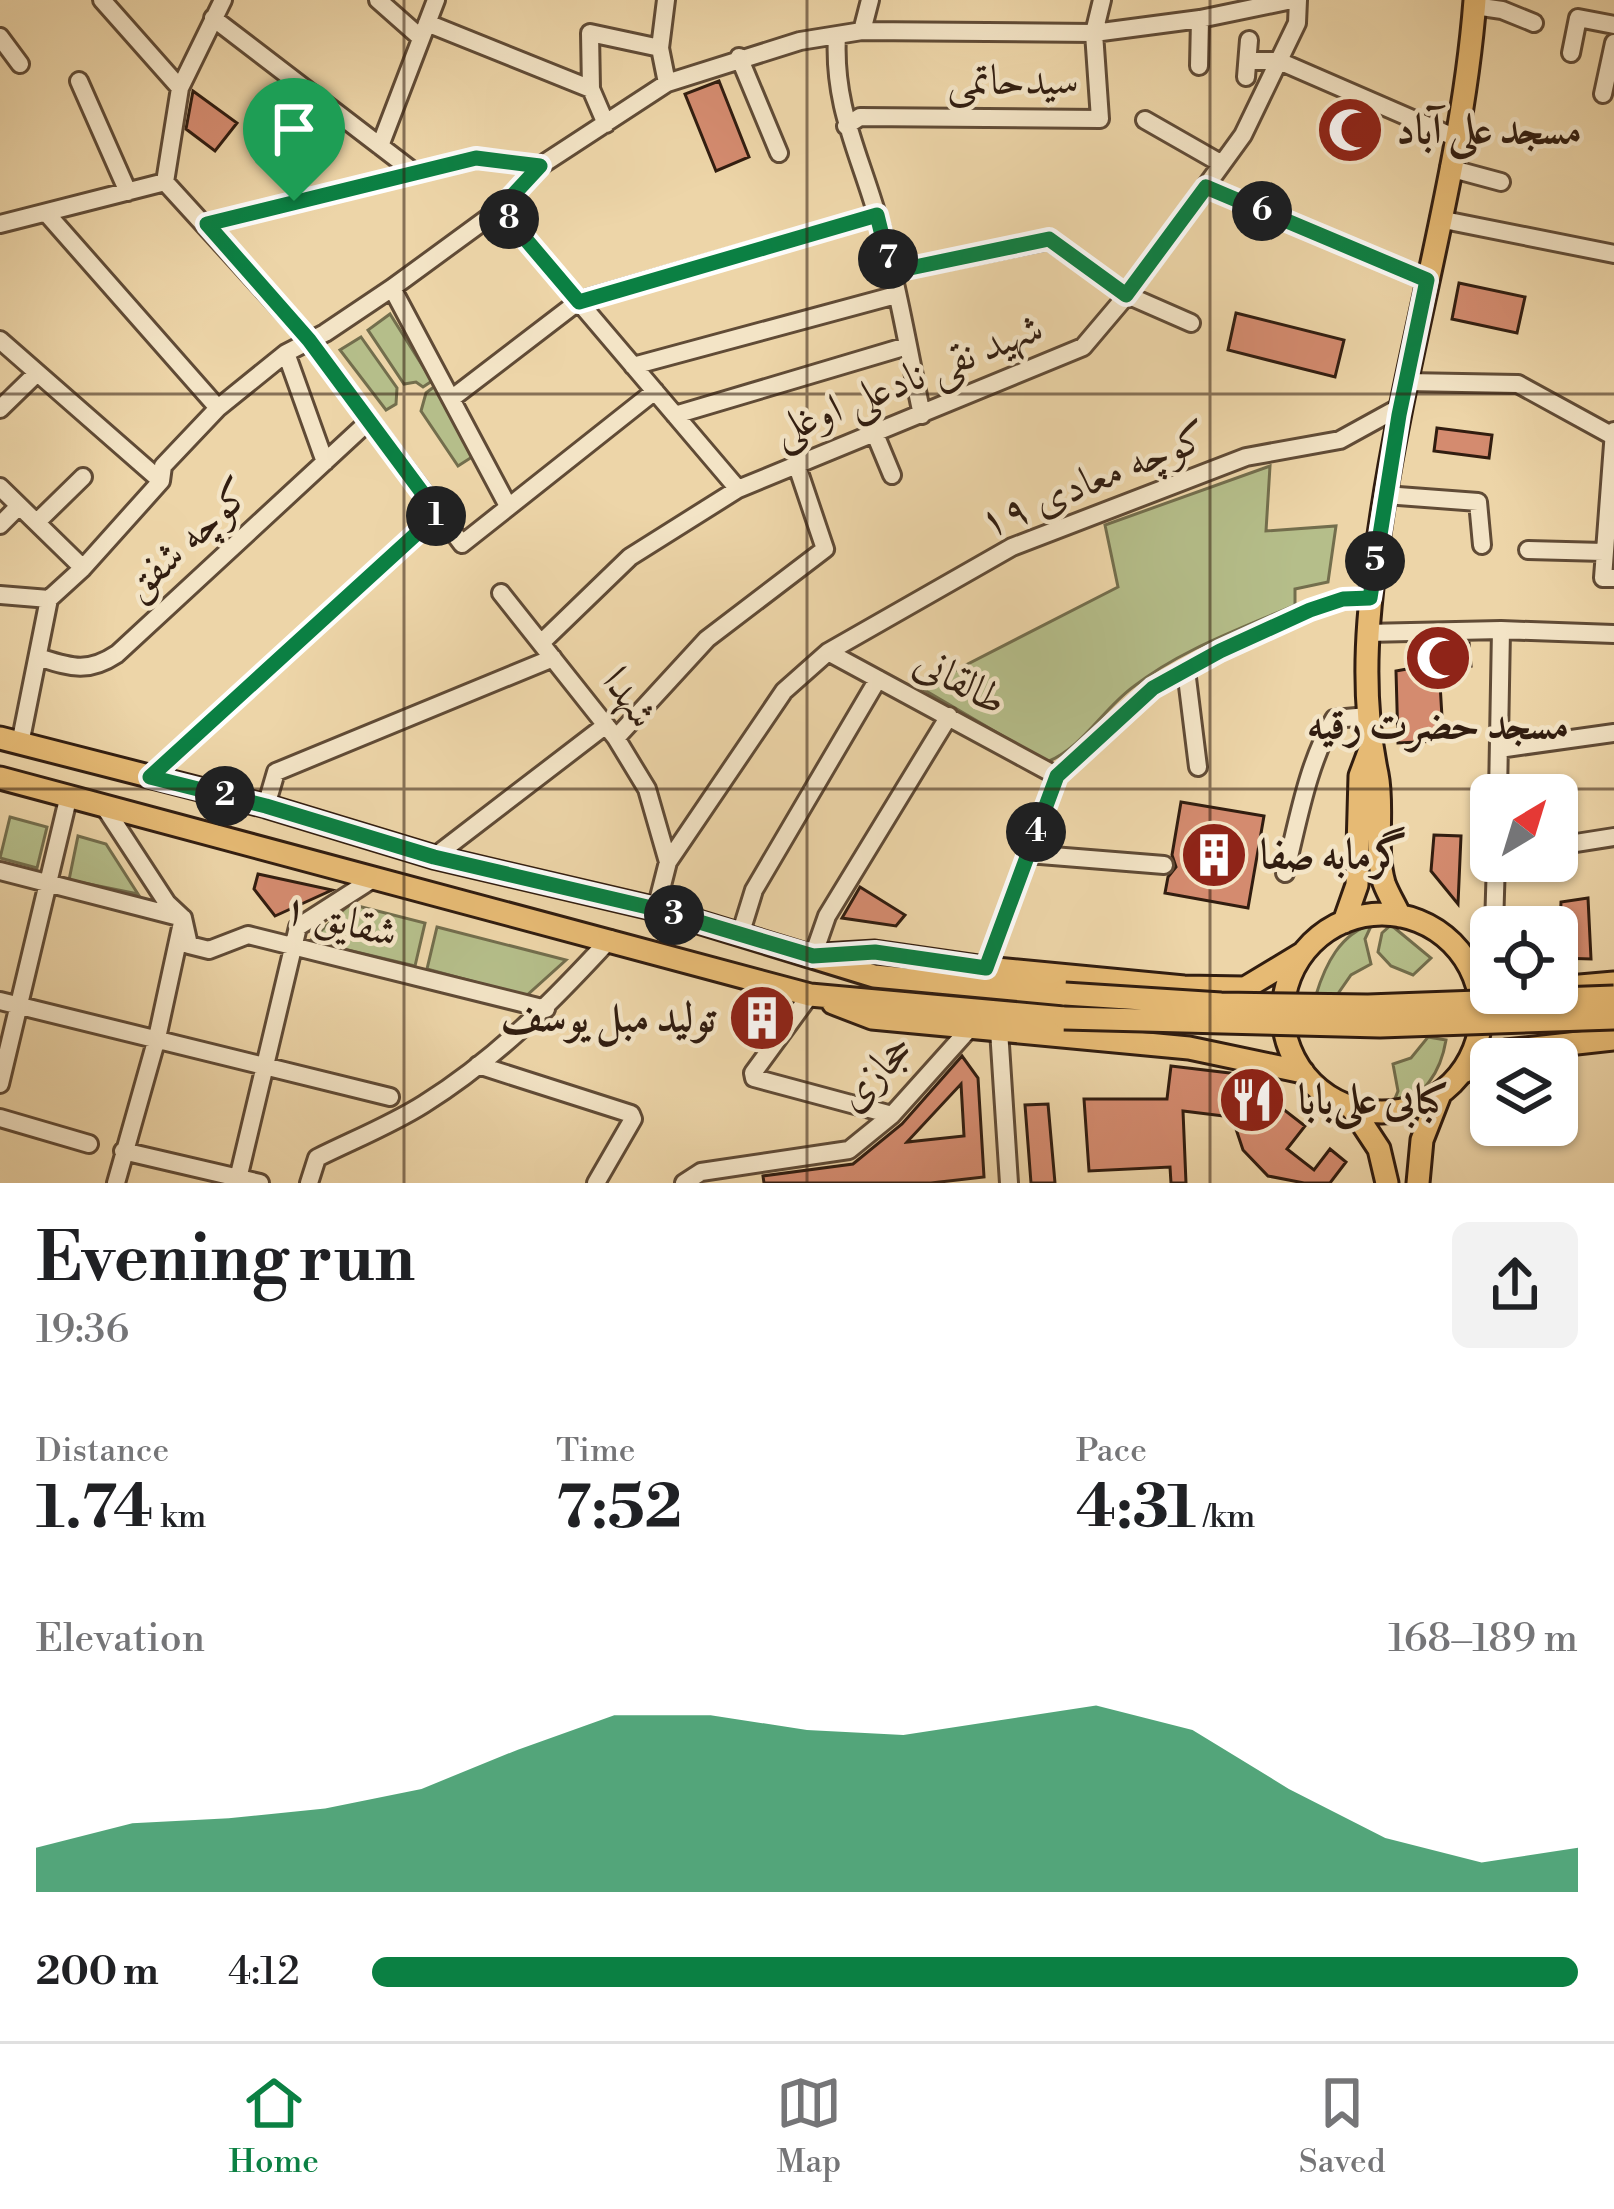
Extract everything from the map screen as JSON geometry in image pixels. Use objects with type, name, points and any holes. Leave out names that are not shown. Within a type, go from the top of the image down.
[{"type":"main road","points":[[1400,916],[1384,884],[1377,776],[1369,752],[1366,633],[1384,495],[1449,168],[1475,3]]},
{"type":"main road","points":[[10,741],[266,806],[434,857],[656,909],[813,956],[873,987],[1064,1018],[1380,1026],[1614,1018]]},
{"type":"main road","points":[[1344,922],[1357,885],[1360,776],[1369,752]]},
{"type":"main road","points":[[0,778],[610,939],[810,995],[872,1018],[1189,1048],[1303,1072]]},
{"type":"main road","points":[[1372,914],[1400,916],[1428,925],[1451,942],[1468,964],[1479,991],[1476,1047],[1462,1072],[1440,1094],[1413,1108],[1352,1108],[1324,1094],[1303,1072],[1288,1044],[1283,1012],[1288,981],[1319,937],[1344,922],[1372,914]]},
{"type":"main road","points":[[813,956],[875,952],[986,968],[1184,987],[1245,988],[1304,953]]},
{"type":"main road","points":[[1578,986],[1614,983]]},
{"type":"main road","points":[[810,995],[873,987],[1347,1006],[1614,997]]},
{"type":"main road","points":[[1184,987],[1199,999],[1204,1013],[1202,1033],[1189,1048]]},
{"type":"main road","points":[[1462,1072],[1506,1051],[1614,1039]]},
{"type":"main road","points":[[1418,1183],[1422,1140],[1440,1094]]},
{"type":"main road","points":[[1352,1108],[1379,1149],[1387,1183]]},
{"type":"street","points":[[102,0],[179,88]]},
{"type":"street","points":[[223,0],[179,88],[168,173],[309,340],[462,544],[655,391]]},
{"type":"street","points":[[377,0],[424,31],[591,89]]},
{"type":"street","points":[[380,146],[436,0]]},
{"type":"street","points":[[665,0],[660,48],[667,83]]},
{"type":"street","points":[[862,32],[870,0]]},
{"type":"street","points":[[1094,33],[1102,0]]},
{"type":"street","points":[[10,741],[38,657],[49,598],[83,568],[160,481],[163,466],[218,408],[286,353],[392,288],[500,209],[540,166],[667,83],[739,57],[838,35],[1094,33],[1200,19],[1286,1]]},
{"type":"street","name":"شهید نقی نادعلی اوغلی","points":[[547,650],[629,557],[738,489],[1083,346],[1243,135],[1297,23],[1286,1]]},
{"type":"street","points":[[1475,3],[1534,22]]},
{"type":"street","points":[[213,18],[414,172]]},
{"type":"street","points":[[1571,53],[1578,18],[1614,26]]},
{"type":"street","points":[[1199,66],[1200,19]]},
{"type":"street","points":[[606,124],[591,89],[590,33],[660,48]]},
{"type":"street","name":"سیدحاتمی","points":[[845,126],[860,117],[1100,119],[1094,33]]},
{"type":"street","points":[[838,35],[835,74],[845,126],[877,215],[922,415]]},
{"type":"street","points":[[0,37],[20,64]]},
{"type":"street","points":[[1249,40],[1247,69],[1279,61],[1454,137]]},
{"type":"street","points":[[1604,94],[1614,43]]},
{"type":"street","points":[[739,57],[779,153]]},
{"type":"street","points":[[79,81],[128,191]]},
{"type":"street","points":[[1145,120],[1222,164]]},
{"type":"street","points":[[207,224],[476,158],[540,166]]},
{"type":"street","points":[[1449,168],[1501,182]]},
{"type":"street","points":[[0,224],[128,191],[168,173]]},
{"type":"street","points":[[1206,187],[1427,280]]},
{"type":"street","points":[[500,209],[738,489]]},
{"type":"street","points":[[48,214],[218,408]]},
{"type":"street","points":[[451,399],[579,302],[877,215]]},
{"type":"street","points":[[1439,219],[1614,254]]},
{"type":"street","points":[[891,272],[1049,239],[1126,295],[1191,323]]},
{"type":"street","points":[[392,288],[508,506]]},
{"type":"street","points":[[633,366],[896,295]]},
{"type":"street","points":[[0,340],[160,481]]},
{"type":"street","points":[[675,415],[907,346]]},
{"type":"street","points":[[286,353],[325,462]]},
{"type":"street","points":[[0,409],[37,373]]},
{"type":"street","points":[[1406,382],[1518,384],[1613,433],[1604,552],[1608,578]]},
{"type":"street","name":"کوچه معادی ۱۹","points":[[668,862],[784,691],[828,652],[1012,547],[1246,457],[1340,440],[1400,407]]},
{"type":"street","name":"کوچه شفق","points":[[38,657],[85,667],[98,666],[117,654],[369,421]]},
{"type":"street","points":[[875,434],[892,476]]},
{"type":"street","points":[[434,857],[611,731],[707,639],[825,549],[797,466]]},
{"type":"street","points":[[37,522],[83,477]]},
{"type":"street","points":[[0,487],[83,568]]},
{"type":"street","points":[[1384,495],[1478,502],[1482,545]]},
{"type":"street","points":[[0,525],[19,506]]},
{"type":"street","points":[[150,777],[438,514]]},
{"type":"street","points":[[1528,550],[1604,552]]},
{"type":"street","name":"شهدا","points":[[501,593],[611,731],[647,789],[668,862]]},
{"type":"street","points":[[0,595],[49,598]]},
{"type":"street","points":[[986,968],[1057,776],[1153,688],[1310,610],[1343,599],[1370,598]]},
{"type":"street","points":[[1498,774],[1501,630]]},
{"type":"street","points":[[1366,633],[1614,634]]},
{"type":"street","points":[[266,806],[276,772],[547,650]]},
{"type":"street","name":"طالقانی","points":[[828,652],[1057,776]]},
{"type":"street","points":[[1186,670],[1198,767]]},
{"type":"street","points":[[740,935],[754,890],[878,680]]},
{"type":"street","points":[[813,956],[827,916],[949,716]]},
{"type":"street","points":[[1285,873],[1309,780],[1329,727],[1334,718],[1368,716]]},
{"type":"street","points":[[1498,749],[1614,733]]},
{"type":"street","points":[[0,1084],[9,1003],[48,884],[69,795]]},
{"type":"street","points":[[103,805],[167,903],[183,919],[157,1038],[116,1183]]},
{"type":"street","points":[[1578,843],[1614,837]]},
{"type":"street","points":[[1028,854],[1164,865]]},
{"type":"street","points":[[656,909],[668,862]]},
{"type":"street","name":"شقایق ۱","points":[[0,871],[183,919],[189,945],[208,950],[248,935],[546,1009]]},
{"type":"street","points":[[237,1180],[298,927],[376,877]]},
{"type":"street","points":[[315,1182],[317,1158],[423,1105],[478,1065],[546,1009],[610,939]]},
{"type":"street","points":[[810,995],[753,1073],[754,1078],[892,1115]]},
{"type":"street","points":[[9,1003],[390,1097]]},
{"type":"street","name":"حجازی","points":[[684,1183],[701,1172],[849,1150],[892,1115],[971,1027]]},
{"type":"street","points":[[999,1030],[1009,1183]]},
{"type":"street","points":[[478,1065],[631,1114],[633,1119],[596,1183]]},
{"type":"street","points":[[0,1118],[89,1144]]},
{"type":"street","points":[[123,1151],[260,1183]]},
{"type":"green space","points":[[390,314],[432,381],[423,387],[416,382],[404,384],[368,330]]},
{"type":"green space","points":[[361,337],[397,388],[396,404],[386,410],[340,350]]},
{"type":"green space","points":[[435,386],[472,457],[458,466],[421,411],[426,393]]},
{"type":"green space","points":[[1270,466],[1266,531],[1336,526],[1328,582],[1295,589],[1295,605],[1211,641],[1151,674],[1060,755],[1047,762],[921,688],[1118,587],[1105,525]]},
{"type":"green space","points":[[10,817],[47,827],[37,868],[0,858]]},
{"type":"green space","points":[[78,836],[106,844],[138,894],[69,880]]},
{"type":"green space","points":[[350,904],[425,923],[415,966],[310,941]]},
{"type":"green space","points":[[1372,924],[1365,939],[1371,964],[1351,975],[1337,995],[1316,995],[1335,952],[1351,935]]},
{"type":"green space","points":[[1391,925],[1431,958],[1413,975],[1391,966],[1378,952],[1382,933]]},
{"type":"green space","points":[[437,927],[566,960],[526,996],[427,969]]},
{"type":"green space","points":[[1428,1037],[1446,1040],[1435,1073],[1413,1097],[1392,1106],[1398,1091],[1393,1064],[1411,1058]]},
{"type":"building","points":[[719,81],[749,157],[716,171],[685,94]]},
{"type":"building","points":[[193,91],[237,123],[215,151],[186,129]]},
{"type":"building","name":"مسجد علی آباد","points":[[1343,103],[1376,117],[1355,161],[1322,145]]},
{"type":"building","points":[[1459,283],[1525,297],[1517,333],[1452,319]]},
{"type":"building","points":[[1236,313],[1344,340],[1335,377],[1228,350]]},
{"type":"building","points":[[1437,428],[1492,435],[1489,458],[1434,451]]},
{"type":"building","points":[[1469,643],[1471,666],[1439,667],[1442,717],[1436,718],[1437,741],[1398,743],[1396,671],[1407,669],[1407,649]]},
{"type":"building","name":"گرمابه صفا","points":[[1181,802],[1264,816],[1248,908],[1165,893],[1176,867],[1172,855]]},
{"type":"building","points":[[1434,835],[1461,836],[1458,904],[1431,871]]},
{"type":"building","points":[[258,874],[332,890],[275,916],[254,889]]},
{"type":"building","points":[[860,887],[905,915],[896,926],[842,918]]},
{"type":"building","points":[[1588,898],[1591,959],[1578,959],[1578,906],[1561,906],[1561,902]]},
{"type":"building","points":[[962,1056],[978,1078],[984,1177],[931,1183],[764,1183],[763,1176],[853,1164],[902,1124]],"holes":[[[961,1084],[964,1136],[907,1142]]]},
{"type":"building","points":[[1171,1066],[1238,1074],[1305,1126],[1287,1149],[1314,1170],[1330,1149],[1346,1162],[1330,1183],[1268,1176],[1243,1150],[1236,1129],[1240,1118],[1183,1111],[1186,1183],[1171,1183],[1170,1167],[1089,1171],[1084,1099],[1167,1099]]},
{"type":"building","points":[[1048,1104],[1055,1183],[1031,1183],[1025,1105]]},
{"type":"place","name":"مسجد علی آباد","points":[[1350,130]]},
{"type":"place","name":"مسجد حضرت رقیه","points":[[1438,658]]},
{"type":"place","name":"گرمابه صفا","points":[[1214,855]]},
{"type":"place","name":"تولید مبل یوسف","points":[[762,1018]]},
{"type":"place","name":"کبابی علی‌بابا","points":[[1252,1100]]},
{"type":"route","points":[[476,158],[540,166],[500,209],[579,302],[877,215],[891,272],[1049,239],[1126,295],[1206,187],[1427,280],[1384,495],[1370,598],[1343,599],[1310,610],[1153,688],[1057,776],[986,968],[875,952],[813,956],[656,909],[434,857],[150,777],[438,514],[309,340],[207,224],[294,201],[476,158]]}]
